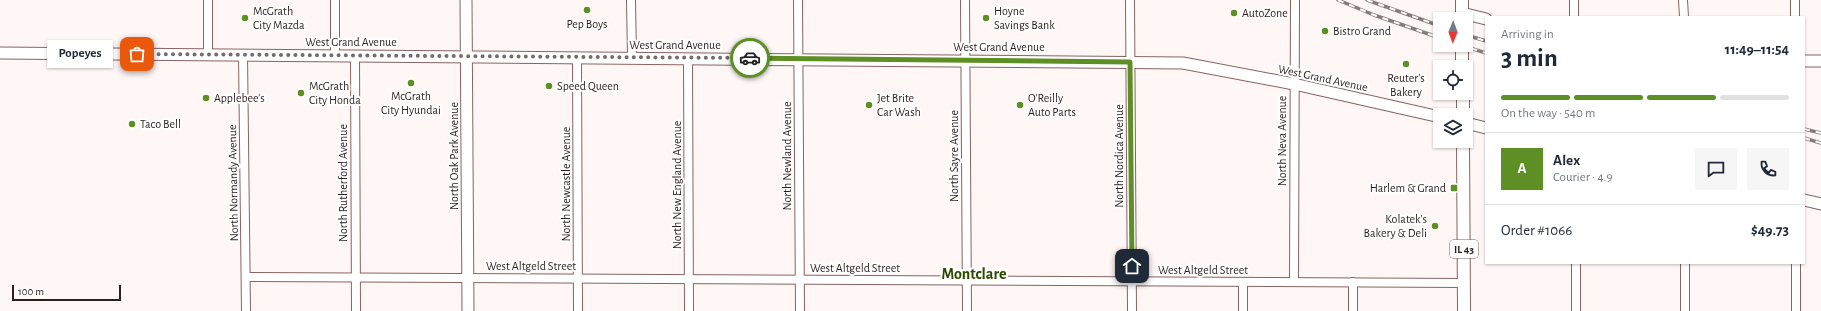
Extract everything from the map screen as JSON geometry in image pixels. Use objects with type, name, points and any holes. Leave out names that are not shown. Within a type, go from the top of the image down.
[{"type":"main road","name":"North Oak Park Avenue","points":[[466,0],[468,311]]},
{"type":"main road","points":[[1462,0],[1462,12]]},
{"type":"main road","points":[[1473,17],[1485,19]]},
{"type":"main road","name":"West Grand Avenue","points":[[0,53],[632,57],[1183,63],[1294,84],[1433,115]]},
{"type":"main road","points":[[1805,61],[1821,61]]},
{"type":"main road","points":[[1473,125],[1485,128]]},
{"type":"main road","name":"IL 43","points":[[1463,148],[1464,311]]},
{"type":"main road","points":[[1805,200],[1821,204]]},
{"type":"street","points":[[208,0],[208,54]]},
{"type":"street","points":[[335,0],[335,55]]},
{"type":"street","points":[[631,0],[632,57]]},
{"type":"street","name":"North Newland Avenue","points":[[798,0],[800,311]]},
{"type":"street","name":"North Sayre Avenue","points":[[965,0],[967,311]]},
{"type":"street","name":"North Nordica Avenue","points":[[1130,0],[1132,311]]},
{"type":"street","name":"North Neva Avenue","points":[[1294,282],[1295,0]]},
{"type":"street","points":[[1574,0],[1574,16]]},
{"type":"street","points":[[1683,0],[1684,16]]},
{"type":"street","points":[[1795,0],[1795,16]]},
{"type":"street","name":"North Normandy Avenue","points":[[243,54],[246,311]]},
{"type":"street","name":"North Rutherford Avenue","points":[[355,55],[356,311]]},
{"type":"street","name":"North Newcastle Avenue","points":[[577,57],[578,311]]},
{"type":"street","name":"North New England Avenue","points":[[688,58],[689,311]]},
{"type":"street","points":[[1576,264],[1576,311]]},
{"type":"street","points":[[1685,264],[1685,311]]},
{"type":"street","points":[[1796,264],[1796,311]]},
{"type":"street","name":"West Altgeld Street","points":[[246,277],[1464,283]]},
{"type":"street","points":[[1243,282],[1243,311]]},
{"type":"street","points":[[1353,282],[1354,311]]},
{"type":"railway","points":[[1338,0],[1374,15],[1433,36]]},
{"type":"railway","points":[[1367,0],[1433,24]]},
{"type":"railway","points":[[1473,37],[1485,41]]},
{"type":"railway","points":[[1473,49],[1485,53]]},
{"type":"railway","points":[[1805,129],[1821,133]]},
{"type":"railway","points":[[1805,138],[1821,143]]},
{"type":"way so far","points":[[137,54],[750,58]]},
{"type":"place","name":"Pep Boys","points":[[587,10]]},
{"type":"place","name":"AutoZone","points":[[1234,13]]},
{"type":"place","name":"McGrath City Mazda","points":[[245,18]]},
{"type":"place","name":"Hoyne Savings Bank","points":[[986,18]]},
{"type":"place","name":"Bistro Grand","points":[[1325,31]]},
{"type":"place","name":"Popeyes","points":[[137,54]]},
{"type":"place","name":"Reuter’s Bakery","points":[[1406,64]]},
{"type":"place","name":"McGrath City Hyundai","points":[[411,83]]},
{"type":"place","name":"Speed Queen","points":[[549,86]]},
{"type":"place","name":"McGrath City Honda","points":[[301,93]]},
{"type":"place","name":"Applebee's","points":[[206,98]]},
{"type":"place","name":"Jet Brite Car Wash","points":[[869,105]]},
{"type":"place","name":"O'Reilly Auto Parts","points":[[1020,105]]},
{"type":"place","name":"Taco Bell","points":[[132,124]]},
{"type":"place","name":"Harlem & Grand","points":[[1454,188]]},
{"type":"place","name":"Kolatek’s Bakery & Deli","points":[[1435,226]]},
{"type":"district","name":"Montclare","points":[[974,273]]},
{"type":"route","points":[[750,58],[1130,62],[1132,266]]}]
